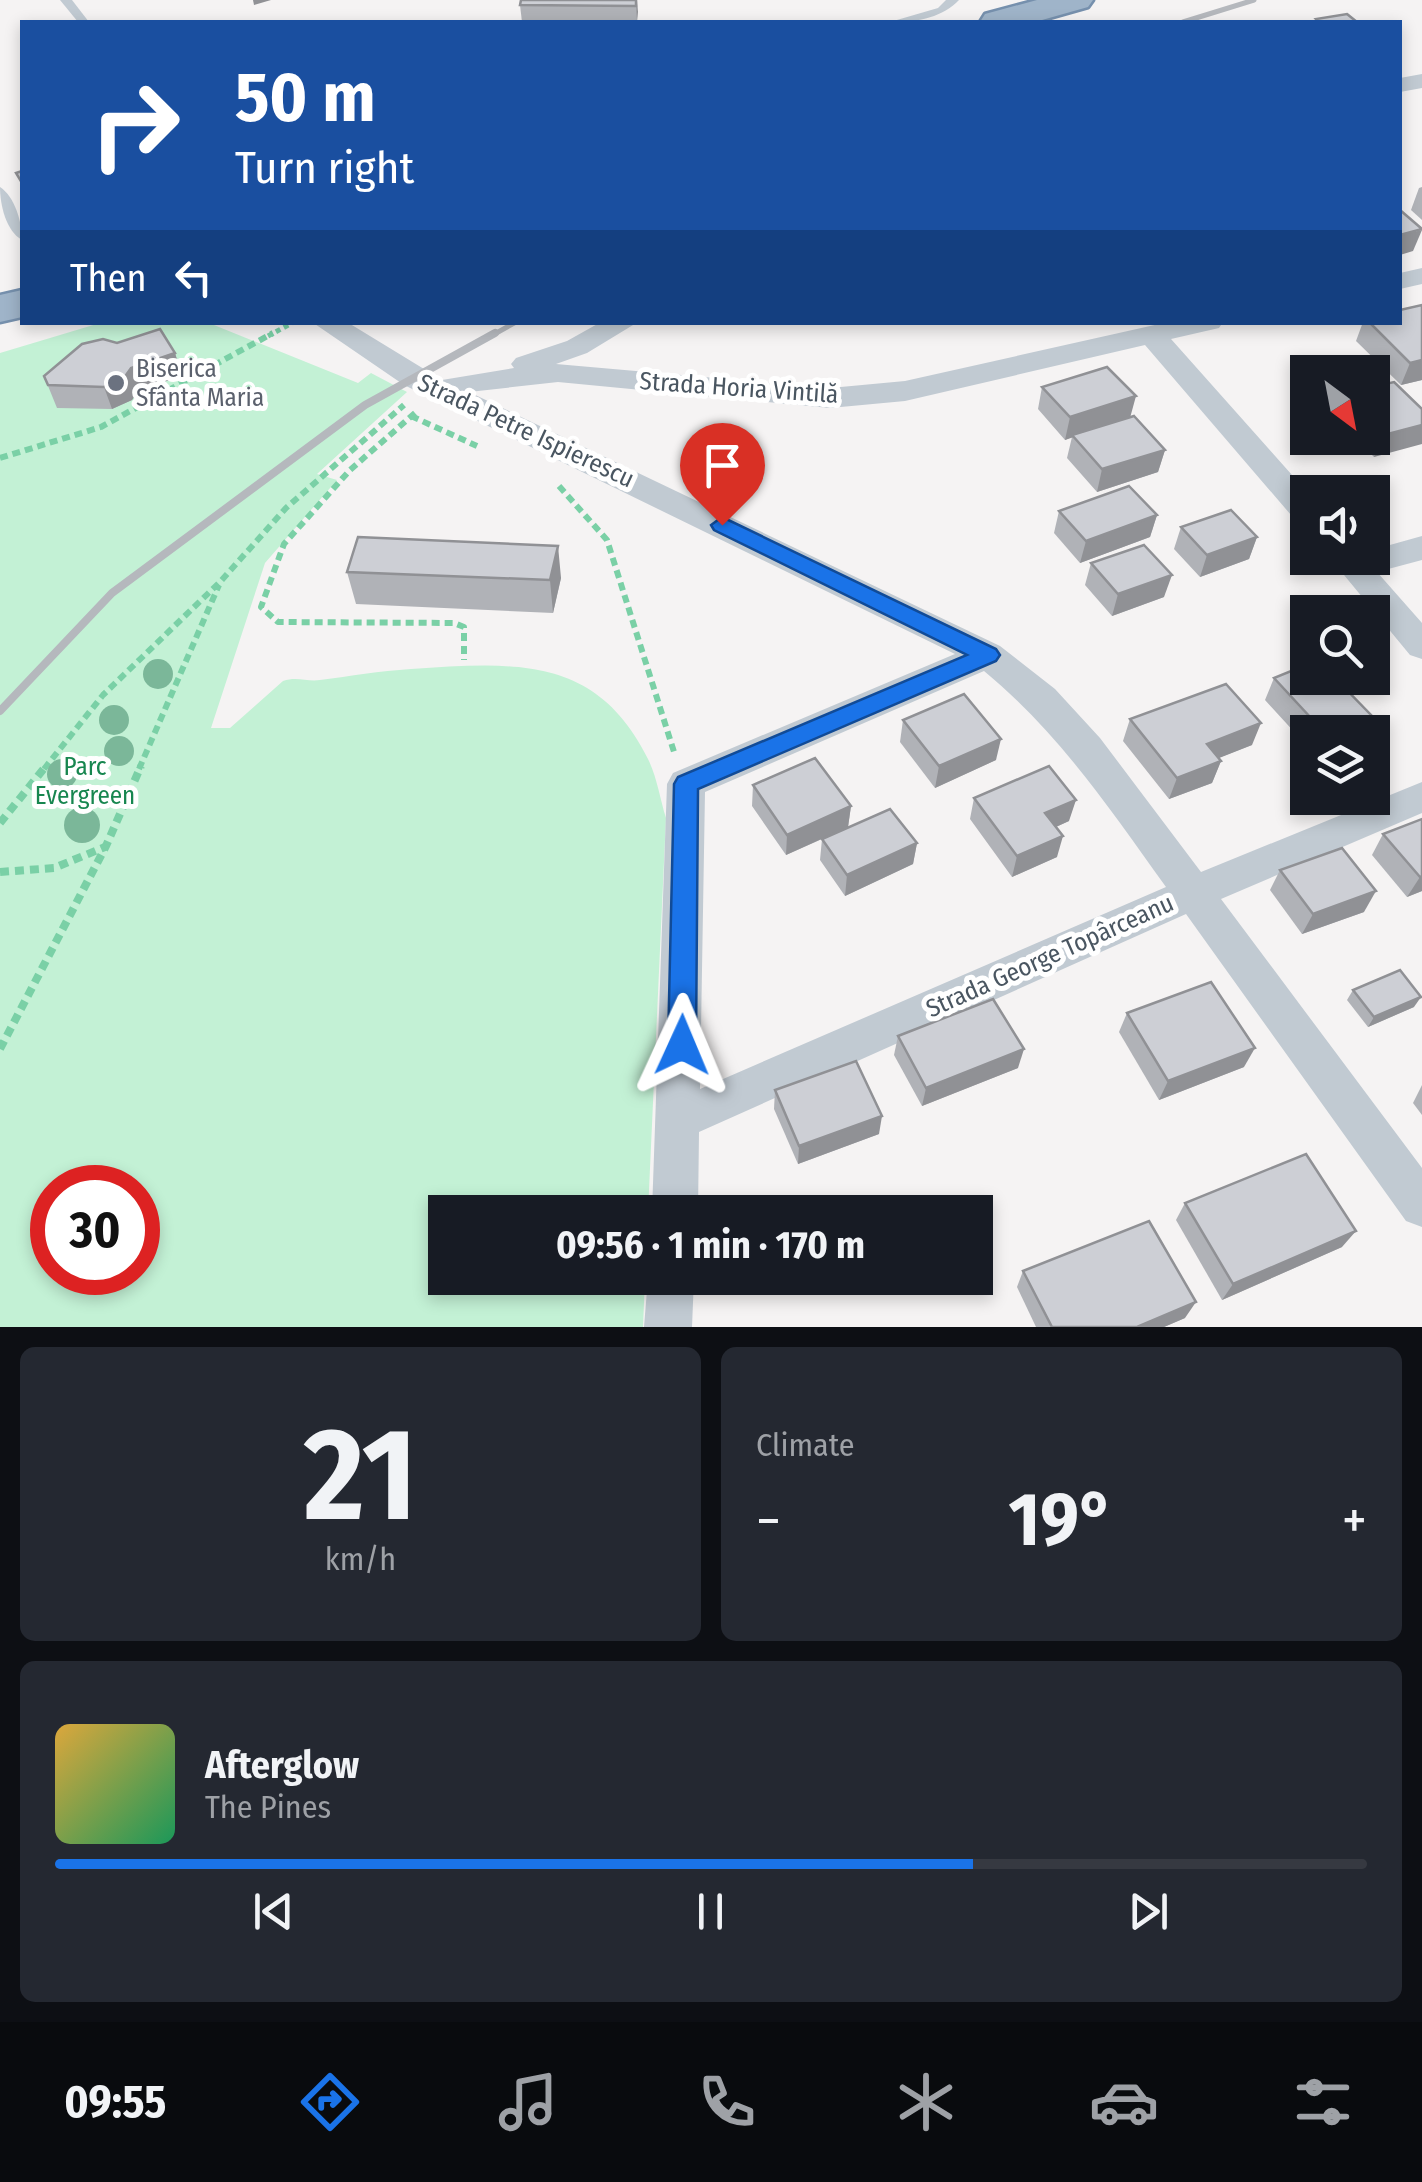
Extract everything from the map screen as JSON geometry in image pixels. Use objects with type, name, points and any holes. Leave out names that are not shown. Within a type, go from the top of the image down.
[{"type":"highway","points":[[1004,20],[1061,2]]},
{"type":"street","name":"Strada Petre Ispierescu","points":[[331,325],[414,378],[988,655],[1042,699],[1087,748],[1422,1204]]},
{"type":"street","points":[[482,380],[576,346],[618,325]]},
{"type":"street","name":"Strada Horia Vintilă","points":[[442,389],[482,380],[558,373],[830,398],[905,392],[1196,325]]},
{"type":"street","points":[[1152,335],[1290,493]]},
{"type":"street","points":[[1390,554],[1422,548]]},
{"type":"street","points":[[1361,575],[1422,646]]},
{"type":"street","points":[[676,1195],[686,784],[988,655]]},
{"type":"street","name":"Strada George Topârceanu","points":[[680,1119],[1422,797]]},
{"type":"street","points":[[668,1327],[670,1295]]},
{"type":"lane","points":[[66,0],[82,20]]},
{"type":"lane","points":[[904,20],[942,10],[953,0]]},
{"type":"lane","points":[[0,191],[20,232]]},
{"type":"path","points":[[0,458],[100,426],[287,325]]},
{"type":"path","points":[[442,389],[350,470],[284,544],[261,607],[278,622],[454,623],[464,627],[464,660]]},
{"type":"path","points":[[0,823],[103,695],[220,582],[286,508],[408,402],[442,389]]},
{"type":"path","points":[[411,416],[479,447]]},
{"type":"path","points":[[554,482],[606,540],[659,712],[686,784]]},
{"type":"path","points":[[0,1049],[106,846],[220,582]]},
{"type":"path","points":[[0,872],[38,874],[73,865],[106,846]]},
{"type":"green space","name":"Parc Evergreen","points":[[93,325],[214,325],[358,383],[371,373],[407,392],[317,474],[337,480],[265,563],[211,728],[230,728],[283,681],[483,666],[548,672],[577,682],[603,699],[627,724],[651,766],[666,818],[649,1195],[428,1195],[428,1295],[644,1295],[643,1327],[0,1327],[0,353]]},
{"type":"building","points":[[521,0],[636,0],[636,6],[520,5]]},
{"type":"building","points":[[1347,14],[1354,20],[1317,20]]},
{"type":"building","points":[[1402,212],[1422,229],[1402,234]]},
{"type":"building","points":[[1422,305],[1422,360],[1410,363],[1372,325],[1402,325],[1402,310]]},
{"type":"building","points":[[160,329],[175,353],[131,368],[124,378],[104,387],[48,385],[44,376],[82,344],[103,339],[117,343]]},
{"type":"building","points":[[1107,367],[1136,396],[1070,417],[1042,387]]},
{"type":"building","points":[[1394,382],[1422,409],[1422,425],[1390,433],[1390,383]]},
{"type":"building","points":[[1134,416],[1165,450],[1102,469],[1072,435]]},
{"type":"building","points":[[1129,486],[1157,515],[1086,541],[1059,511]]},
{"type":"building","points":[[1231,510],[1257,537],[1207,555],[1181,527]]},
{"type":"building","points":[[358,537],[558,546],[550,580],[347,572]]},
{"type":"building","points":[[1144,545],[1172,575],[1118,594],[1091,563]]},
{"type":"building","points":[[1290,671],[1290,695],[1352,695],[1371,715],[1308,715],[1274,678]]},
{"type":"building","points":[[1226,684],[1261,723],[1207,744],[1221,761],[1177,778],[1130,719]]},
{"type":"building","points":[[964,694],[1001,739],[939,766],[903,720]]},
{"type":"building","points":[[815,758],[851,806],[787,835],[753,785]]},
{"type":"building","points":[[1049,766],[1076,800],[1045,813],[1063,836],[1017,856],[974,798]]},
{"type":"building","points":[[890,809],[917,843],[847,875],[822,839]]},
{"type":"building","points":[[1422,819],[1422,876],[1420,877],[1383,834]]},
{"type":"building","points":[[1342,848],[1376,891],[1313,914],[1280,870]]},
{"type":"building","points":[[1400,970],[1421,997],[1374,1017],[1353,990]]},
{"type":"building","points":[[1211,982],[1255,1048],[1168,1081],[1127,1013]]},
{"type":"building","points":[[993,999],[1024,1049],[926,1088],[898,1036]]},
{"type":"building","points":[[856,1061],[882,1116],[799,1146],[775,1090]]},
{"type":"building","points":[[1306,1154],[1356,1231],[1233,1284],[1185,1203]]},
{"type":"building","points":[[1149,1221],[1196,1302],[1137,1327],[1052,1327],[1023,1271]]},
{"type":"railway","points":[[1189,20],[1254,0]]},
{"type":"railway","points":[[491,336],[511,325]]},
{"type":"railway","points":[[0,711],[112,593],[365,405],[495,333]]},
{"type":"place","name":"Biserica Sfânta Maria","points":[[116,383]]},
{"type":"route","points":[[682,1045],[686,784],[988,655],[722,525]]}]
